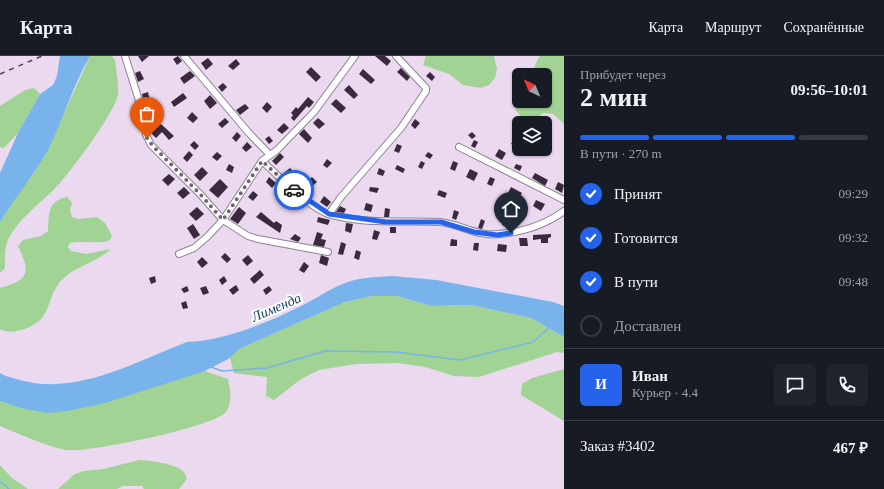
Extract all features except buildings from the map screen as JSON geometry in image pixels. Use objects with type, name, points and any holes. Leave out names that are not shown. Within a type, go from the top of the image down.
[{"type":"street","points":[[125,56],[140,105],[146,135],[149,142],[223,220],[248,236],[328,252]]},
{"type":"street","points":[[184,56],[248,132],[270,155]]},
{"type":"street","points":[[179,254],[194,248],[208,237],[223,220],[262,161],[314,112],[355,56]]},
{"type":"street","points":[[329,214],[341,197],[401,128],[426,91],[426,88],[396,56]]},
{"type":"street","points":[[459,147],[564,200]]},
{"type":"street","points":[[262,161],[305,198],[329,214],[386,222],[441,222],[474,232],[497,235],[525,231],[564,211]]},
{"type":"green space","points":[[90,56],[112,56],[115,60],[118,94],[115,103],[102,127],[59,184],[18,224],[8,240],[5,254],[5,268],[0,273],[0,222],[13,200],[34,173],[49,147]]},
{"type":"green space","points":[[426,56],[494,56],[497,69],[495,78],[489,85],[481,88],[463,85],[449,74],[423,65]]},
{"type":"green space","points":[[540,56],[564,56],[564,124],[553,114],[543,113],[540,116],[522,116],[515,109],[552,108],[552,68],[534,68]]},
{"type":"green space","points":[[34,88],[40,94],[18,133],[4,148],[0,147],[0,106],[25,90]]},
{"type":"green space","points":[[67,197],[72,203],[70,210],[72,217],[78,219],[97,217],[105,223],[112,236],[110,240],[105,241],[70,243],[68,247],[71,251],[86,254],[111,249],[100,257],[71,272],[61,281],[54,292],[48,308],[38,322],[22,330],[10,332],[0,329],[0,288],[17,282],[25,274],[25,263],[18,246],[23,240],[41,236],[48,231],[49,214],[52,205],[60,199]]},
{"type":"green space","points":[[372,296],[397,296],[431,306],[471,305],[531,318],[564,337],[564,353],[557,352],[479,377],[454,376],[425,367],[398,363],[357,364],[319,370],[301,379],[274,400],[266,396],[267,377],[234,373],[230,358],[239,349],[345,302]]},
{"type":"green space","points":[[564,369],[564,421],[521,395],[522,384],[532,378]]},
{"type":"green space","points":[[205,371],[228,379],[230,387],[230,404],[226,412],[217,418],[199,425],[150,438],[79,450],[66,450],[41,443],[0,426],[0,401],[20,408]]},
{"type":"green space","points":[[139,460],[174,466],[183,471],[187,479],[179,489],[144,489],[142,486],[123,486],[117,489],[58,489],[75,474]]},
{"type":"green space","points":[[0,465],[12,478],[28,489],[0,489]]},
{"type":"water","points":[[60,56],[90,56],[49,148],[38,167],[0,222],[0,173],[18,133],[40,94],[53,85],[57,76]]},
{"type":"water","points":[[393,276],[436,280],[553,302],[564,306],[564,337],[531,318],[471,305],[431,306],[397,296],[372,296],[345,302],[239,349],[230,358],[205,371],[105,403],[67,411],[48,413],[20,408],[0,401],[0,373],[20,380],[41,384],[62,384],[84,380],[126,367],[187,342],[201,341],[230,335],[259,325],[348,282],[365,278]]},
{"type":"waterway","points":[[211,367],[222,371],[267,368],[325,351],[395,352],[460,360],[533,342],[551,326]]},
{"type":"waterway","points":[[0,481],[9,489]]},
{"type":"railway","points":[[0,74],[42,56]]},
{"type":"way so far","points":[[147,138],[223,220],[262,161],[294,190]]},
{"type":"route","points":[[294,190],[329,214],[386,222],[441,222],[474,232],[497,235],[511,233]]},
{"type":"water label","name":"Лименда","points":[[276,307]]}]
